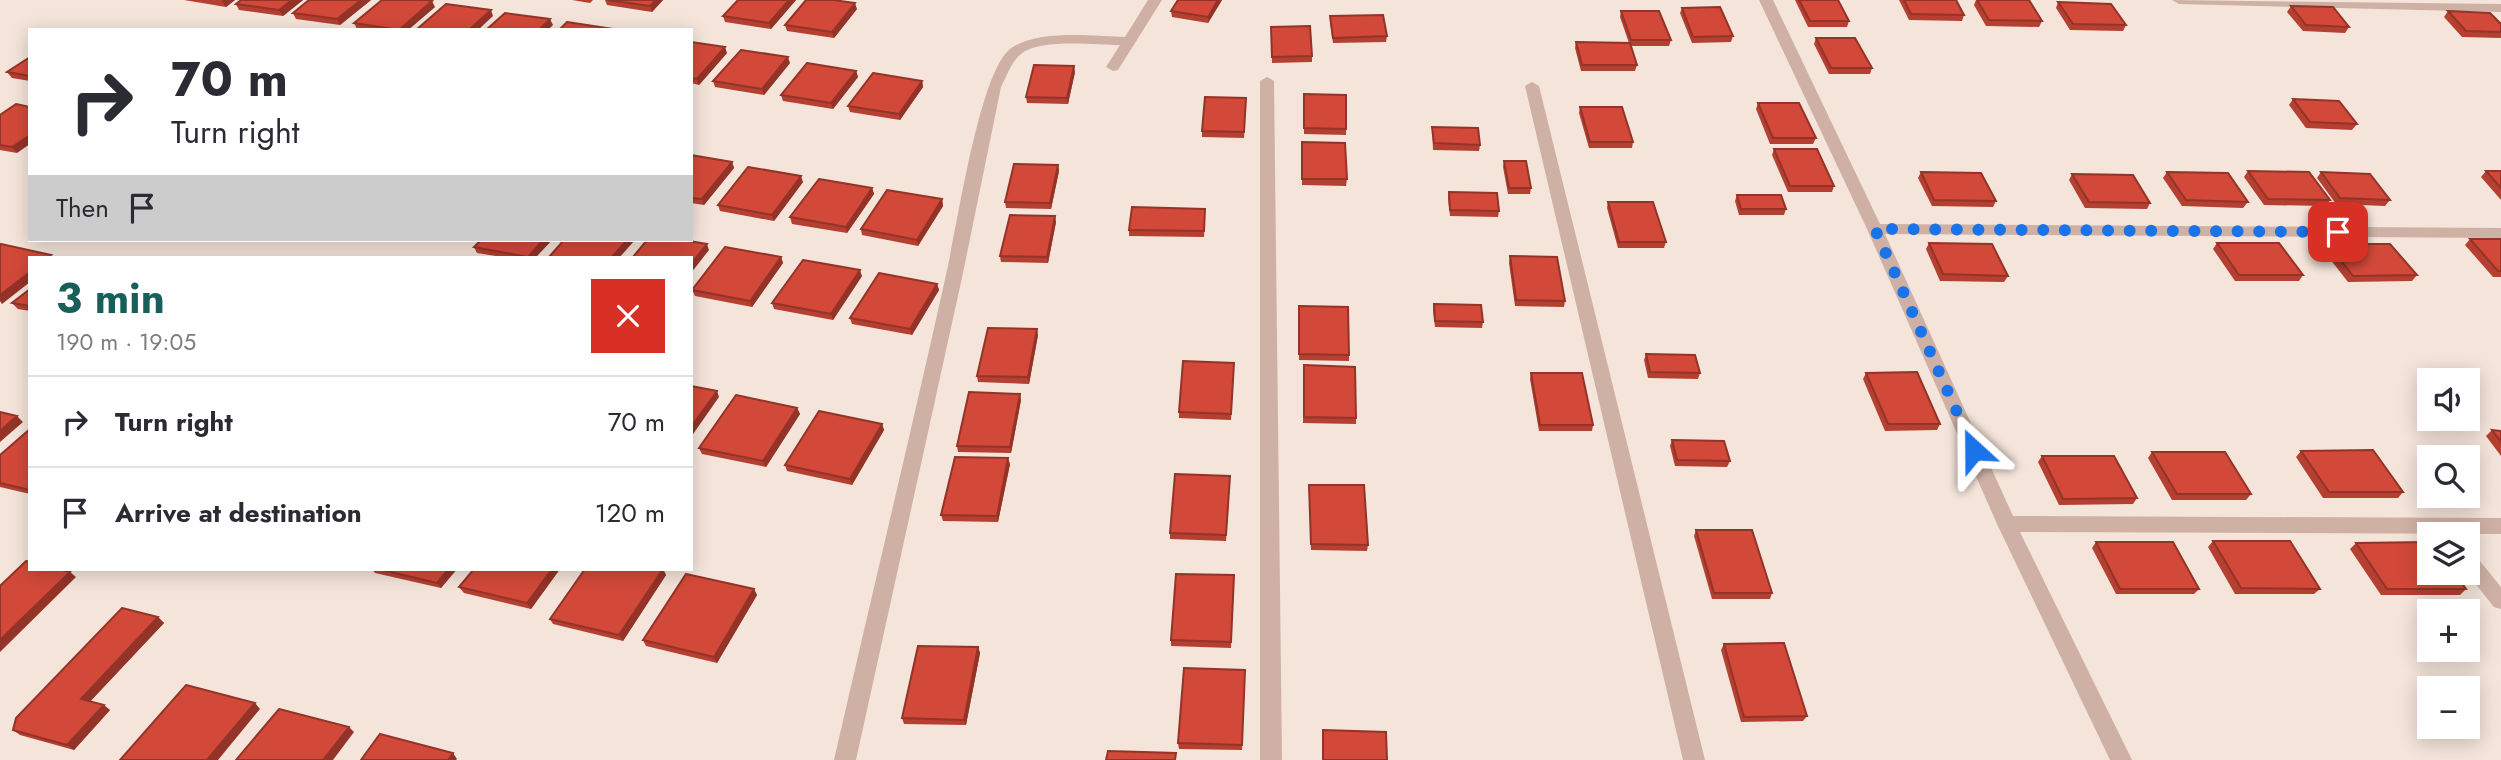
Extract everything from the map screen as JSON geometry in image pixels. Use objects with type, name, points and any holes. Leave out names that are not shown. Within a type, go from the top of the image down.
[{"type":"street","points":[[1112,67],[1154,0]]},
{"type":"street","points":[[1766,0],[1875,229],[2007,524],[2121,760]]},
{"type":"street","points":[[2179,0],[2501,8]]},
{"type":"street","points":[[845,760],[952,287],[994,87],[1009,58],[1019,48],[1051,40],[1129,41]]},
{"type":"street","points":[[1267,81],[1271,760]]},
{"type":"street","points":[[1532,86],[1694,760]]},
{"type":"street","points":[[1875,229],[2501,233]]},
{"type":"street","points":[[2007,524],[2417,530]]},
{"type":"street","points":[[2480,527],[2501,526]]},
{"type":"street","points":[[2480,576],[2501,601]]},
{"type":"building","points":[[241,0],[292,0],[279,10],[236,4]]},
{"type":"building","points":[[309,0],[361,0],[337,19],[293,13]]},
{"type":"building","points":[[382,0],[432,1],[401,28],[354,23]]},
{"type":"building","points":[[608,0],[656,0],[650,6]]},
{"type":"building","points":[[738,0],[789,0],[769,23],[723,16]]},
{"type":"building","points":[[806,0],[855,3],[832,32],[785,25]]},
{"type":"building","points":[[1178,0],[1218,0],[1208,17],[1171,11]]},
{"type":"building","points":[[1799,0],[1838,0],[1849,21],[1810,21]]},
{"type":"building","points":[[1904,0],[1956,0],[1964,15],[1911,14]]},
{"type":"building","points":[[1977,0],[2029,0],[2042,21],[1989,20]]},
{"type":"building","points":[[2058,2],[2111,4],[2126,25],[2073,24]]},
{"type":"building","points":[[446,4],[491,10],[471,28],[418,28]]},
{"type":"building","points":[[2291,6],[2333,7],[2349,27],[2306,25]]},
{"type":"building","points":[[1720,7],[1733,36],[1693,37],[1682,8]]},
{"type":"building","points":[[1621,11],[1659,11],[1671,40],[1631,40]]},
{"type":"building","points":[[2448,11],[2490,13],[2501,24],[2501,32],[2466,31]]},
{"type":"building","points":[[505,13],[550,19],[541,28],[488,28]]},
{"type":"building","points":[[1383,15],[1387,36],[1333,38],[1330,16]]},
{"type":"building","points":[[567,22],[606,28],[561,28]]},
{"type":"building","points":[[1310,26],[1312,56],[1272,57],[1271,27]]},
{"type":"building","points":[[1816,38],[1855,38],[1872,68],[1831,68]]},
{"type":"building","points":[[693,42],[725,47],[697,79],[693,78]]},
{"type":"building","points":[[1576,42],[1630,43],[1637,65],[1582,65]]},
{"type":"building","points":[[741,50],[788,57],[762,89],[713,81]]},
{"type":"building","points":[[28,58],[28,76],[7,72]]},
{"type":"building","points":[[807,63],[856,71],[831,103],[781,95]]},
{"type":"building","points":[[1034,65],[1074,66],[1067,98],[1026,97]]},
{"type":"building","points":[[873,73],[922,81],[899,114],[848,106]]},
{"type":"building","points":[[1304,94],[1346,95],[1346,129],[1304,128]]},
{"type":"building","points":[[1205,97],[1246,98],[1244,132],[1202,131]]},
{"type":"building","points":[[2293,99],[2339,101],[2357,124],[2310,122]]},
{"type":"building","points":[[1758,103],[1799,103],[1816,138],[1773,138]]},
{"type":"building","points":[[16,104],[28,107],[28,136],[12,147],[0,145],[0,115]]},
{"type":"building","points":[[1580,107],[1622,107],[1633,142],[1590,142]]},
{"type":"building","points":[[1432,127],[1478,128],[1480,145],[1434,143]]},
{"type":"building","points":[[1302,142],[1345,143],[1347,179],[1302,179]]},
{"type":"building","points":[[1774,149],[1817,149],[1834,186],[1790,186]]},
{"type":"building","points":[[693,155],[732,162],[702,199],[693,198]]},
{"type":"building","points":[[1504,161],[1526,161],[1531,188],[1509,188]]},
{"type":"building","points":[[1014,164],[1058,165],[1050,203],[1005,202]]},
{"type":"building","points":[[748,167],[801,176],[772,215],[718,205]]},
{"type":"building","points":[[2248,171],[2309,172],[2330,200],[2268,199]]},
{"type":"building","points":[[2486,171],[2501,171],[2501,188]]},
{"type":"building","points":[[1921,172],[1981,173],[1996,201],[1934,200]]},
{"type":"building","points":[[2167,172],[2228,173],[2248,202],[2186,200]]},
{"type":"building","points":[[2321,172],[2370,174],[2390,200],[2340,198]]},
{"type":"building","points":[[2072,174],[2133,175],[2150,203],[2089,202]]},
{"type":"building","points":[[819,179],[872,188],[846,227],[790,217]]},
{"type":"building","points":[[887,190],[942,199],[917,240],[861,229]]},
{"type":"building","points":[[1449,192],[1497,193],[1499,211],[1450,210]]},
{"type":"building","points":[[1737,195],[1781,195],[1786,209],[1741,209]]},
{"type":"building","points":[[1608,202],[1653,202],[1666,242],[1619,242]]},
{"type":"building","points":[[1132,207],[1205,209],[1204,231],[1129,230]]},
{"type":"building","points":[[1010,215],[1055,216],[1047,257],[1000,256]]},
{"type":"building","points":[[2470,239],[2501,239],[2501,271],[2498,271]]},
{"type":"building","points":[[479,242],[541,242],[529,256],[474,247]]},
{"type":"building","points":[[562,242],[625,242],[613,256],[550,256]]},
{"type":"building","points":[[645,242],[707,244],[693,262],[693,256],[634,256]]},
{"type":"building","points":[[1929,243],[1992,244],[2008,276],[1943,274]]},
{"type":"building","points":[[2217,243],[2279,243],[2303,275],[2239,275]]},
{"type":"building","points":[[1,244],[51,255],[28,256],[28,274],[0,295]]},
{"type":"building","points":[[2328,244],[2390,244],[2417,275],[2353,276]]},
{"type":"building","points":[[725,247],[781,257],[750,301],[693,289]]},
{"type":"building","points":[[1510,256],[1557,257],[1565,301],[1516,300]]},
{"type":"building","points":[[803,260],[860,270],[831,314],[772,303]]},
{"type":"building","points":[[879,273],[937,284],[910,329],[850,318]]},
{"type":"building","points":[[28,291],[28,306],[12,303]]},
{"type":"building","points":[[1434,304],[1481,305],[1483,322],[1435,321]]},
{"type":"building","points":[[1299,306],[1348,307],[1349,355],[1299,354]]},
{"type":"building","points":[[988,328],[1037,329],[1028,377],[977,376]]},
{"type":"building","points":[[1646,354],[1695,355],[1700,373],[1650,372]]},
{"type":"building","points":[[1183,361],[1234,363],[1231,414],[1179,412]]},
{"type":"building","points":[[1304,365],[1355,367],[1356,418],[1304,417]]},
{"type":"building","points":[[1917,372],[1940,424],[1888,424],[1866,373]]},
{"type":"building","points":[[1531,373],[1582,373],[1593,425],[1540,425]]},
{"type":"building","points":[[693,386],[717,391],[693,424]]},
{"type":"building","points":[[969,392],[1020,394],[1010,447],[957,446]]},
{"type":"building","points":[[736,395],[797,408],[763,461],[699,448]]},
{"type":"building","points":[[819,411],[882,424],[850,479],[785,465]]},
{"type":"building","points":[[0,412],[17,416],[0,431]]},
{"type":"building","points":[[2492,430],[2501,431],[2501,442]]},
{"type":"building","points":[[28,431],[28,490],[0,483],[0,455]]},
{"type":"building","points":[[1672,440],[1724,441],[1730,461],[1677,460]]},
{"type":"building","points":[[2373,450],[2403,492],[2329,492],[2301,451]]},
{"type":"building","points":[[2152,452],[2225,452],[2251,494],[2177,494]]},
{"type":"building","points":[[2042,456],[2114,456],[2137,498],[2063,499]]},
{"type":"building","points":[[955,457],[1008,458],[997,516],[941,515]]},
{"type":"building","points":[[1175,474],[1230,476],[1226,535],[1170,533]]},
{"type":"building","points":[[1309,485],[1364,485],[1368,545],[1311,544]]},
{"type":"building","points":[[1696,530],[1752,530],[1772,593],[1714,593]]},
{"type":"building","points":[[2213,541],[2290,541],[2320,589],[2241,588]]},
{"type":"building","points":[[2096,542],[2173,542],[2199,589],[2120,589]]},
{"type":"building","points":[[2417,542],[2417,585],[2463,585],[2466,589],[2387,589],[2356,543]]},
{"type":"building","points":[[26,561],[28,571],[70,572],[0,640],[0,586]]},
{"type":"building","points":[[386,571],[446,571],[437,583]]},
{"type":"building","points":[[472,571],[551,571],[527,603],[459,587]]},
{"type":"building","points":[[584,571],[662,571],[619,635],[550,619]]},
{"type":"building","points":[[686,574],[754,589],[714,657],[643,640]]},
{"type":"building","points":[[1176,574],[1234,575],[1231,642],[1171,640]]},
{"type":"building","points":[[122,608],[158,617],[81,699],[104,705],[67,745],[13,730],[16,718]]},
{"type":"building","points":[[1784,643],[1807,716],[1744,717],[1724,644]]},
{"type":"building","points":[[918,646],[978,647],[964,720],[902,718]]},
{"type":"building","points":[[1184,668],[1245,670],[1242,745],[1178,743]]},
{"type":"building","points":[[186,685],[255,703],[207,760],[120,760]]},
{"type":"building","points":[[279,709],[349,727],[323,760],[236,760]]},
{"type":"building","points":[[1323,730],[1386,732],[1387,760],[1323,760]]},
{"type":"building","points":[[380,734],[453,753],[448,760],[361,760]]},
{"type":"building","points":[[1108,751],[1176,753],[1175,760],[1106,760]]},
{"type":"route","points":[[1974,450],[1875,229],[2338,232]]}]
